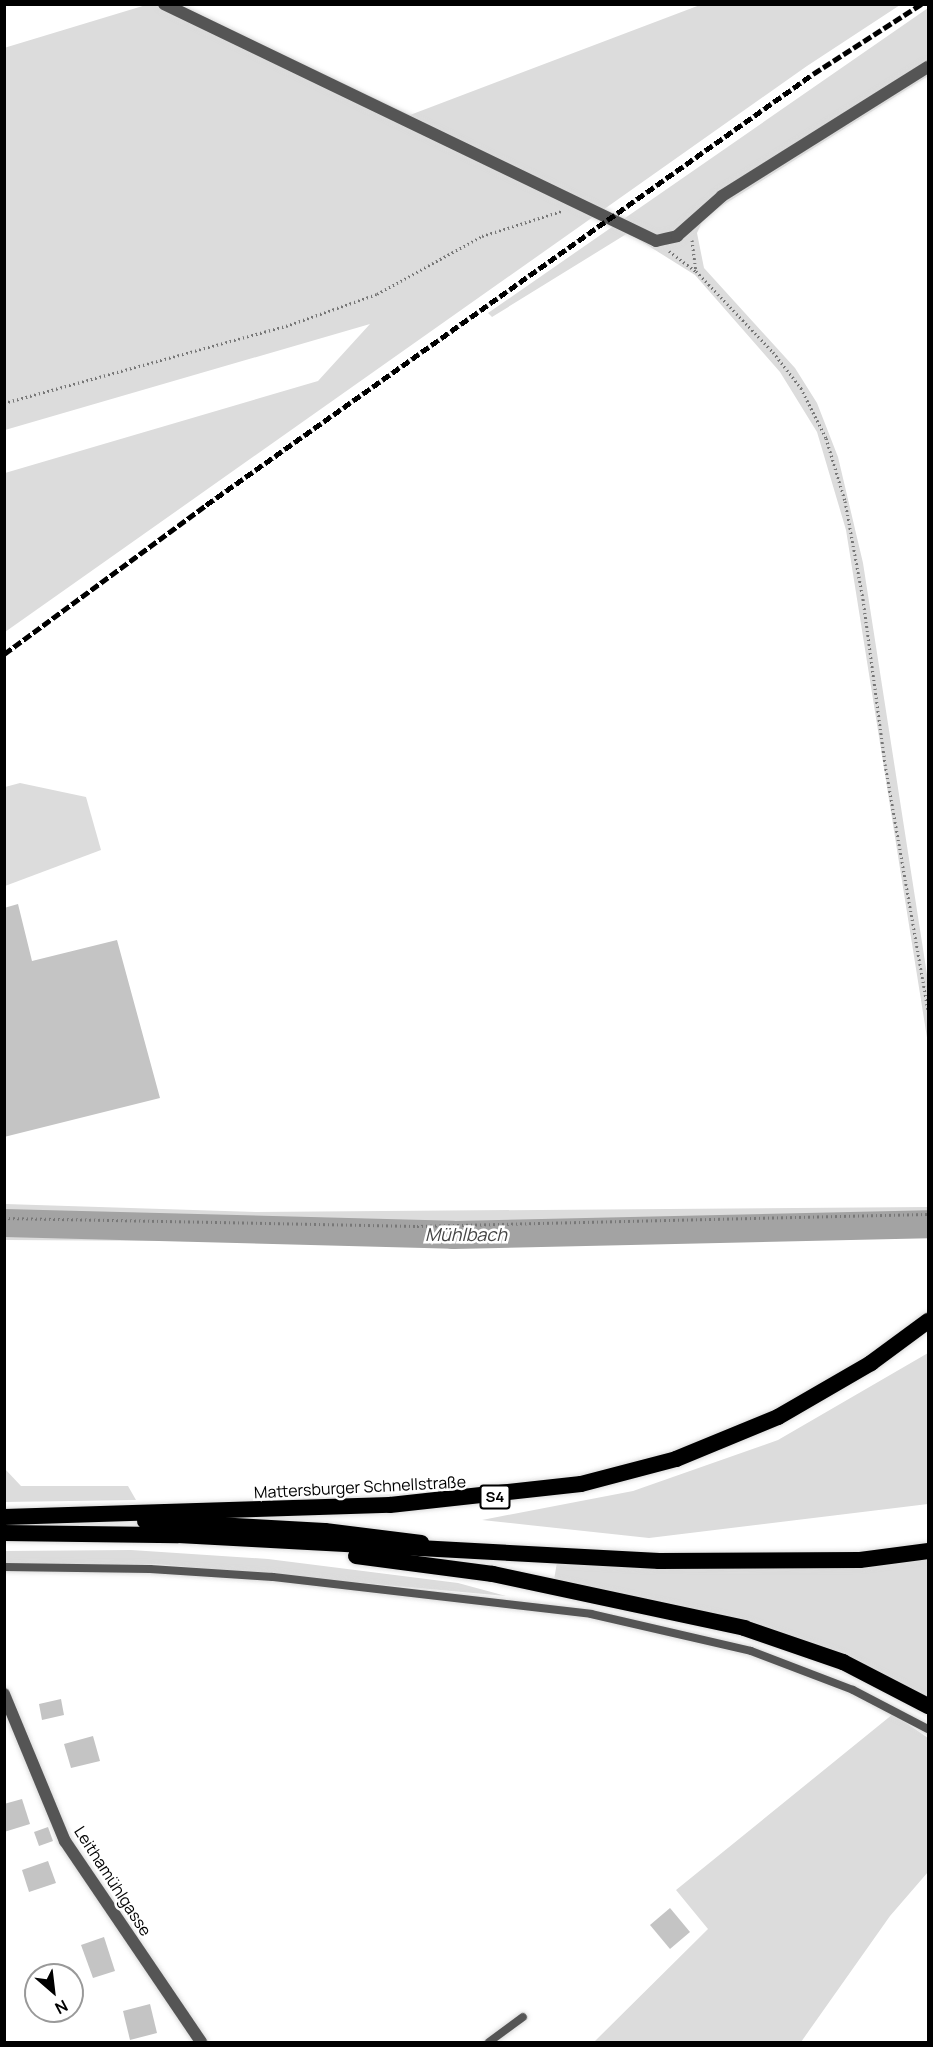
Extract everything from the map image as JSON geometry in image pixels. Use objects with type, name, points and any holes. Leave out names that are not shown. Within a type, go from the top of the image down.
[{"type":"highway","name":"Mattersburger Schnellstraße","points":[[13,1517],[76,1512],[409,1504],[581,1484],[676,1459],[778,1417],[871,1363],[928,1321]]},
{"type":"highway","points":[[13,1517],[325,1531],[400,1538],[437,1547]]},
{"type":"highway","points":[[4,1533],[282,1540],[400,1550],[437,1547],[725,1562],[860,1560],[928,1551]]},
{"type":"highway","points":[[282,1540],[325,1552],[493,1574],[621,1598],[744,1628],[843,1662],[928,1706]]},
{"type":"street","points":[[164,4],[572,198],[656,241],[677,236],[695,223],[722,196],[928,67]]},
{"type":"street","name":"Leithamühlgasse","points":[[4,1694],[65,1841],[201,2043]]},
{"type":"lane","points":[[4,1568],[150,1569],[273,1577],[591,1614],[751,1651],[853,1690],[928,1729]]},
{"type":"lane","points":[[489,2043],[523,2017]]},
{"type":"path","points":[[4,403],[286,326],[377,294],[482,236],[561,212],[572,198]]},
{"type":"path","points":[[695,223],[691,246],[696,271]]},
{"type":"path","points":[[656,241],[696,271],[773,352],[801,388],[826,438],[845,501],[863,598],[885,764],[928,1010]]},
{"type":"path","points":[[4,1218],[417,1226],[928,1214]]},
{"type":"shaded area","points":[[146,5],[180,5],[410,115],[700,5],[900,5],[807,66],[5,632],[5,473],[318,381],[370,324],[5,430],[4,48]]},
{"type":"shaded area","points":[[928,8],[928,76],[704,217],[697,233],[704,268],[795,368],[817,403],[838,457],[863,563],[928,981],[928,1044],[846,530],[817,432],[780,372],[695,275],[628,233],[492,317],[488,313]]},
{"type":"shaded area","points":[[20,783],[86,797],[101,850],[5,886],[5,787]]},
{"type":"shaded area","points":[[5,1204],[256,1212],[928,1207],[928,1234],[350,1242],[5,1240]]},
{"type":"shaded area","points":[[928,1353],[928,1504],[649,1538],[482,1520],[633,1491],[778,1440]]},
{"type":"shaded area","points":[[5,1469],[21,1486],[128,1486],[136,1500],[5,1502]]},
{"type":"shaded area","points":[[131,1550],[268,1559],[458,1583],[506,1596],[156,1564],[5,1564],[5,1551]]},
{"type":"shaded area","points":[[928,1551],[928,1706],[843,1662],[553,1586],[558,1556]]},
{"type":"shaded area","points":[[893,1714],[928,1738],[928,1872],[890,1916],[801,2042],[594,2042],[708,1929],[676,1890]]},
{"type":"building","points":[[18,904],[32,961],[117,940],[160,1098],[4,1137],[4,908]]},
{"type":"building","points":[[61,1699],[64,1715],[42,1720],[39,1704]]},
{"type":"building","points":[[93,1736],[100,1761],[71,1768],[64,1744]]},
{"type":"building","points":[[22,1799],[30,1824],[4,1832],[4,1804]]},
{"type":"building","points":[[48,1827],[53,1841],[39,1846],[34,1832]]},
{"type":"building","points":[[48,1861],[56,1883],[29,1892],[22,1870]]},
{"type":"building","points":[[670,1908],[690,1932],[670,1949],[650,1925]]},
{"type":"building","points":[[104,1937],[115,1971],[93,1978],[81,1945]]},
{"type":"building","points":[[150,2004],[157,2033],[130,2040],[123,2011]]},
{"type":"waterway","name":"Mühlbach","points":[[4,1223],[453,1235],[928,1224]]},
{"type":"railway","points":[[4,654],[206,505],[813,74],[921,4]]}]
